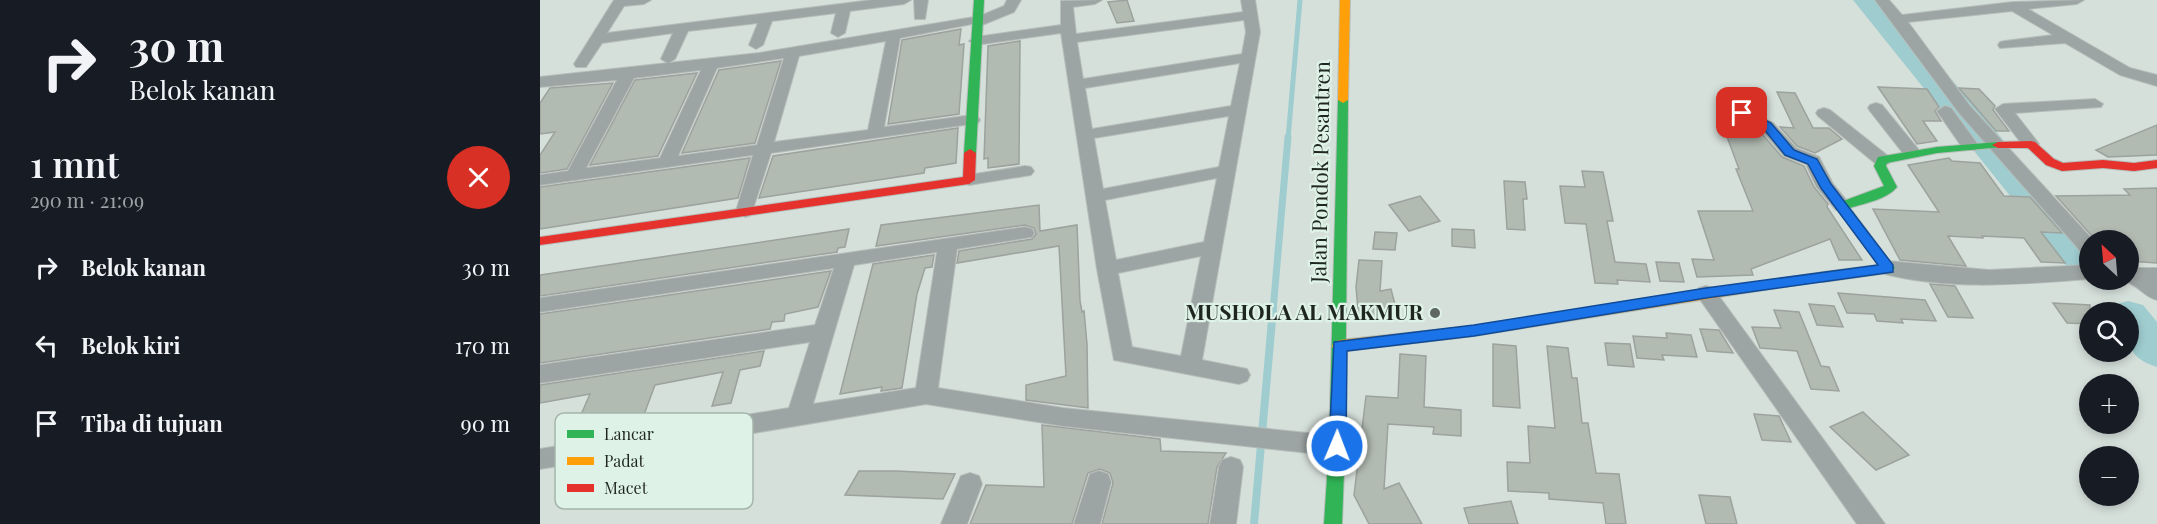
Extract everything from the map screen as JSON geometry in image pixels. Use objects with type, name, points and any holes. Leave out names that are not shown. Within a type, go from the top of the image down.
[{"type":"street","points":[[580,64],[620,2],[644,0]]},
{"type":"street","points":[[750,19],[758,0]]},
{"type":"street","points":[[793,14],[798,0]]},
{"type":"street","points":[[596,39],[904,0]]},
{"type":"street","points":[[920,16],[921,0]]},
{"type":"street","points":[[969,180],[979,0]]},
{"type":"street","points":[[540,82],[627,76],[793,53],[977,20],[1009,9],[1014,0]]},
{"type":"street","points":[[1095,0],[1066,2],[1068,34],[1107,269],[1113,353],[1239,375]]},
{"type":"street","name":"Jalan Pondok Pesantren","points":[[1333,524],[1337,446],[1345,0]]},
{"type":"street","points":[[1882,0],[1899,19],[1936,74],[1994,144],[2079,237]]},
{"type":"street","points":[[1899,19],[2077,0]]},
{"type":"street","points":[[2013,6],[2125,72],[2146,75],[2157,81]]},
{"type":"street","points":[[976,41],[1068,34],[1249,7],[1253,32],[1190,365]]},
{"type":"street","points":[[838,33],[844,8]]},
{"type":"street","points":[[756,45],[767,17]]},
{"type":"street","points":[[668,59],[683,28]]},
{"type":"street","points":[[875,134],[894,35]]},
{"type":"street","points":[[2005,45],[2068,38]]},
{"type":"street","points":[[745,211],[793,53]]},
{"type":"street","points":[[1077,85],[1248,57]]},
{"type":"street","points":[[668,160],[711,64]]},
{"type":"street","points":[[574,175],[627,76]]},
{"type":"street","points":[[2095,104],[2003,109],[2031,144],[2050,162],[2062,167],[2103,164],[2134,167],[2157,164]]},
{"type":"street","points":[[1876,108],[1912,153]]},
{"type":"street","points":[[1085,135],[1238,110]]},
{"type":"street","points":[[1945,111],[1972,146]]},
{"type":"street","points":[[1742,113],[1767,126],[1790,152],[1812,161],[1825,186],[1888,268]]},
{"type":"street","points":[[1824,113],[1882,160]]},
{"type":"street","points":[[540,180],[668,160],[972,120]]},
{"type":"street","points":[[1882,160],[1912,153],[1972,146],[2031,144]]},
{"type":"street","points":[[1842,206],[1885,192],[1891,187],[1880,166],[1882,160]]},
{"type":"street","points":[[540,241],[1025,171]]},
{"type":"street","points":[[1096,196],[1227,171]]},
{"type":"street","points":[[540,305],[948,246],[1025,232]]},
{"type":"street","points":[[926,395],[948,246]]},
{"type":"street","points":[[1107,269],[1213,247]]},
{"type":"street","points":[[798,416],[846,260]]},
{"type":"street","points":[[1339,346],[1474,331],[1706,293],[1888,268],[1957,277],[2001,279],[2079,273]]},
{"type":"street","points":[[2141,275],[2157,293]]},
{"type":"street","points":[[1706,293],[1872,524]]},
{"type":"street","points":[[540,374],[822,332]]},
{"type":"street","points":[[753,424],[926,395],[1063,417],[1261,440],[1337,446]]},
{"type":"street","points":[[540,459],[555,456]]},
{"type":"street","points":[[1223,524],[1231,467]]},
{"type":"street","points":[[1088,524],[1099,482]]},
{"type":"street","points":[[954,524],[970,484]]},
{"type":"building","points":[[1127,0],[1134,21],[1117,23],[1108,2]]},
{"type":"building","points":[[961,29],[959,45],[964,44],[959,114],[888,124],[902,40]]},
{"type":"building","points":[[1020,41],[1019,164],[988,168],[988,158],[984,159],[988,46]]},
{"type":"building","points":[[781,61],[755,143],[682,153],[719,70]]},
{"type":"building","points":[[697,73],[658,156],[590,165],[635,80]]},
{"type":"building","points":[[613,83],[567,169],[540,173],[540,155],[555,132],[540,134],[540,103],[550,88]]},
{"type":"building","points":[[1878,87],[1927,89],[1939,107],[1935,111],[1941,121],[1923,121],[1937,141],[1917,144]]},
{"type":"building","points":[[1959,88],[1979,89],[1995,106],[1993,110],[2009,131],[1996,131]]},
{"type":"building","points":[[1777,92],[1795,93],[1813,128],[1829,128],[1842,139],[1815,153],[1797,146],[1780,127],[1794,128]]},
{"type":"building","points":[[2157,125],[2157,155],[2108,157],[2096,150]]},
{"type":"building","points":[[958,128],[956,163],[925,168],[924,173],[759,198],[773,156]]},
{"type":"building","points":[[1726,134],[1763,135],[1782,157],[1804,166],[1814,187],[1828,204],[1827,207],[1862,260],[1839,260],[1830,239],[1751,269],[1753,275],[1697,277],[1692,259],[1714,260],[1698,211],[1753,211],[1736,169],[1739,169]]},
{"type":"building","points":[[750,158],[738,198],[540,229],[540,187]]},
{"type":"building","points":[[1949,158],[1952,161],[1980,163],[2004,196],[2030,197],[2062,233],[2041,232],[2065,263],[2041,262],[2024,238],[1982,236],[1983,238],[1948,236],[1966,266],[1900,260],[1873,209],[1939,212],[1908,165]]},
{"type":"building","points":[[1582,171],[1603,172],[1613,221],[1607,221],[1615,262],[1646,264],[1650,282],[1617,280],[1618,284],[1595,283],[1586,224],[1565,223],[1560,186],[1585,187]]},
{"type":"building","points":[[1504,181],[1525,182],[1527,199],[1523,199],[1525,230],[1507,229]]},
{"type":"building","points":[[2157,188],[2157,263],[2139,262],[2139,230],[2087,230],[2056,196],[2130,195],[2124,189]]},
{"type":"building","points":[[1420,196],[1440,221],[1409,231],[1389,205]]},
{"type":"building","points":[[1039,205],[1040,231],[1077,225],[1080,301],[1082,312],[1084,311],[1087,344],[1088,408],[1026,400],[1026,385],[1066,376],[1059,246],[957,263],[959,251],[1032,239],[1036,234],[1034,228],[1025,225],[876,246],[881,225]]},
{"type":"building","points":[[849,229],[845,247],[838,248],[837,252],[540,296],[540,275]]},
{"type":"building","points":[[1452,229],[1474,230],[1475,248],[1452,246]]},
{"type":"building","points":[[1375,232],[1397,233],[1395,250],[1373,249]]},
{"type":"building","points":[[934,255],[932,267],[925,268],[917,294],[902,388],[881,391],[882,387],[840,394],[873,264]]},
{"type":"building","points":[[1359,260],[1382,261],[1380,291],[1391,289],[1398,316],[1359,321],[1356,287]]},
{"type":"building","points":[[1656,262],[1679,263],[1684,282],[1660,281]]},
{"type":"building","points":[[831,271],[818,307],[785,314],[784,321],[772,322],[770,329],[540,363],[540,314]]},
{"type":"building","points":[[1930,284],[1955,286],[1973,318],[1948,317]]},
{"type":"building","points":[[1838,293],[1925,300],[1936,321],[1901,319],[1903,323],[1877,321],[1874,314],[1847,313]]},
{"type":"building","points":[[2053,303],[2079,304],[2079,324],[2067,323]]},
{"type":"building","points":[[1809,304],[1834,306],[1843,327],[1817,325]]},
{"type":"building","points":[[1774,310],[1799,312],[1821,366],[1829,367],[1839,391],[1811,389],[1797,351],[1760,348],[1752,327],[1781,328]]},
{"type":"building","points":[[1700,329],[1719,330],[1733,353],[1707,351]]},
{"type":"building","points":[[1666,333],[1691,335],[1697,357],[1662,355],[1664,360],[1637,358],[1633,336],[1667,338]]},
{"type":"building","points":[[1605,343],[1630,344],[1634,367],[1608,365]]},
{"type":"building","points":[[1493,344],[1516,346],[1520,408],[1493,406]]},
{"type":"building","points":[[1547,346],[1568,348],[1572,378],[1577,378],[1582,423],[1588,423],[1596,473],[1619,474],[1626,524],[1606,524],[1603,503],[1549,499],[1549,493],[1508,491],[1507,462],[1530,463],[1528,426],[1555,428]]},
{"type":"building","points":[[764,351],[760,366],[740,370],[731,403],[712,406],[723,372],[655,385],[645,413],[582,413],[590,394],[540,403],[540,385]]},
{"type":"building","points":[[1400,354],[1426,356],[1424,407],[1461,410],[1461,436],[1433,434],[1434,427],[1388,424],[1384,489],[1399,483],[1422,524],[1369,524],[1354,495],[1366,396],[1398,398]]},
{"type":"building","points":[[1863,412],[1909,455],[1876,470],[1830,427]]},
{"type":"building","points":[[1754,414],[1779,416],[1791,442],[1762,440]]},
{"type":"building","points":[[1042,425],[1160,439],[1161,451],[1226,453],[1217,467],[1208,524],[1102,524],[1113,483],[1110,473],[1100,469],[1088,473],[1072,524],[970,524],[986,485],[1044,487]]},
{"type":"building","points":[[859,471],[955,474],[943,499],[845,495]]},
{"type":"building","points":[[1699,495],[1730,497],[1737,524],[1706,524]]},
{"type":"building","points":[[1511,501],[1518,524],[1469,524],[1464,508]]},
{"type":"waterway","points":[[1288,139],[1300,0]]},
{"type":"waterway","points":[[1866,0],[1885,19],[2079,255]]},
{"type":"waterway","points":[[1273,311],[1288,137]]},
{"type":"waterway","points":[[1254,524],[1273,309]]},
{"type":"waterway","points":[[2139,329],[2157,351]]},
{"type":"traffic: fast","points":[[970,153],[979,0]]},
{"type":"traffic: fast","points":[[1333,524],[1337,446],[1343,100]]},
{"type":"traffic: fast","points":[[1823,277],[1888,268],[1842,206],[1885,192],[1891,187],[1880,166],[1882,160],[1937,150],[1998,145]]},
{"type":"traffic: slow","points":[[1343,100],[1345,0]]},
{"type":"traffic: slow","points":[[1339,346],[1474,331],[1823,277]]},
{"type":"traffic: jam","points":[[1998,145],[2031,144],[2050,162],[2062,167],[2103,164],[2134,167],[2157,164]]},
{"type":"traffic: jam","points":[[540,241],[969,180],[970,153]]},
{"type":"place","name":"MUSHOLA AL MAKMUR","points":[[1435,313]]},
{"type":"route","points":[[1337,446],[1339,346],[1474,331],[1706,293],[1888,268],[1825,186],[1818,168],[1812,161],[1790,152],[1773,130],[1742,113]]}]
